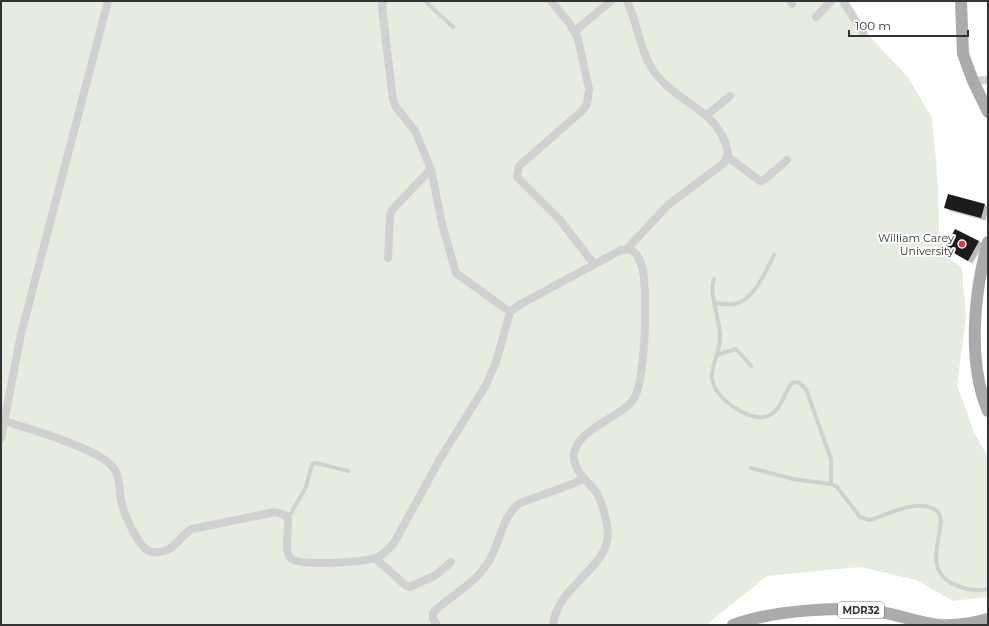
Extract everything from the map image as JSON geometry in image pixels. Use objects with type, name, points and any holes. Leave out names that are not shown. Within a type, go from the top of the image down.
[{"type":"main road","points":[[960,1],[963,54],[973,81],[988,112]]},
{"type":"main road","points":[[988,243],[976,297],[976,346],[980,388],[988,411]]},
{"type":"main road","name":"MDR32","points":[[733,625],[746,620],[776,615],[849,609],[881,612],[940,625],[981,622]]},
{"type":"street","points":[[1,438],[12,374],[21,334],[108,1]]},
{"type":"street","points":[[383,1],[382,8],[393,100],[399,112],[415,132],[431,169],[439,212],[456,273],[510,312]]},
{"type":"street","points":[[551,1],[570,24],[582,53],[589,89],[588,104],[519,166],[516,172],[517,177],[521,182],[559,219],[594,264]]},
{"type":"street","points":[[574,32],[611,1]]},
{"type":"street","points":[[5,421],[65,442],[102,458],[111,466],[118,476],[120,494],[125,515],[141,543],[148,550],[157,552],[166,551],[175,545],[188,531],[201,527],[279,512],[288,519],[288,553],[291,560],[296,562],[316,563],[354,561],[376,558],[385,552],[394,543],[440,459],[486,385],[496,362],[510,312],[519,305],[594,264],[627,248],[668,205],[724,163],[728,157],[728,148],[713,121],[707,115],[669,89],[655,74],[647,59],[627,1]]},
{"type":"street","points":[[816,17],[830,1]]},
{"type":"street","points":[[843,1],[863,32]]},
{"type":"street","points":[[973,81],[988,80]]},
{"type":"street","points":[[707,115],[730,96]]},
{"type":"street","points":[[728,157],[760,181],[765,179],[787,160]]},
{"type":"street","points":[[388,258],[390,215],[392,210],[431,169]]},
{"type":"street","points":[[553,625],[555,613],[564,597],[597,559],[607,542],[605,515],[601,502],[584,478],[574,460],[574,451],[599,424],[626,407],[636,394],[642,357],[646,308],[645,283],[639,256],[634,251],[627,248]]},
{"type":"street","points":[[437,625],[432,616],[435,610],[469,585],[483,570],[492,556],[515,506],[520,502],[575,483],[584,478]]},
{"type":"street","points":[[376,558],[401,582],[410,587],[436,575],[451,562]]},
{"type":"lane","points":[[425,1],[453,27]]},
{"type":"lane","points":[[715,303],[735,304],[748,298],[757,286],[774,256]]},
{"type":"lane","points":[[714,279],[711,285],[720,338],[712,378],[715,391],[730,403],[754,417],[760,418],[772,415],[778,408],[792,383],[798,382],[802,384],[806,389],[831,459],[831,484]]},
{"type":"lane","points":[[717,355],[736,349],[752,366]]},
{"type":"lane","points":[[288,519],[306,487],[312,464],[316,463],[348,471]]},
{"type":"lane","points":[[751,468],[793,479],[831,484],[837,487],[863,519],[869,520],[912,507],[926,506],[935,509],[940,524],[936,566],[940,574],[947,581],[966,588],[978,591],[988,589]]},
{"type":"shaded area","points":[[1,1],[849,1],[870,37],[908,77],[932,118],[938,184],[939,232],[946,257],[962,268],[966,318],[957,385],[974,432],[988,457],[988,597],[953,601],[916,580],[860,567],[767,576],[706,625],[1,625]]},
{"type":"building","points":[[948,194],[985,204],[981,218],[944,208]]},
{"type":"building","name":"William Carey University","points":[[955,229],[979,241],[968,261],[945,248]]},
{"type":"place","name":"William Carey University","points":[[962,244]]}]
